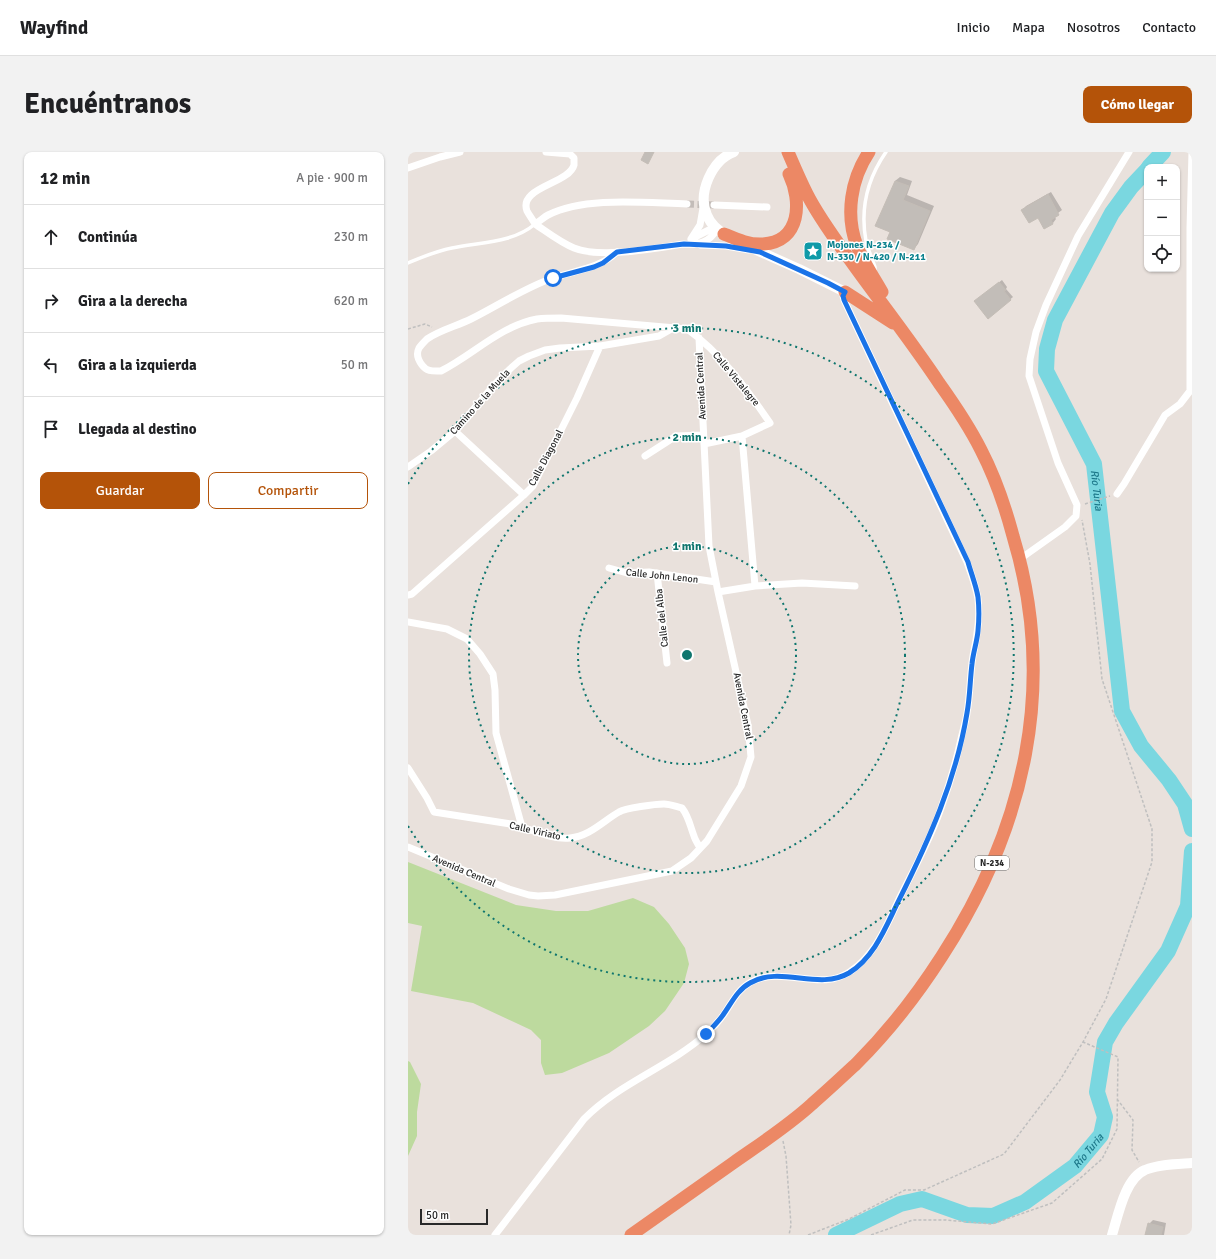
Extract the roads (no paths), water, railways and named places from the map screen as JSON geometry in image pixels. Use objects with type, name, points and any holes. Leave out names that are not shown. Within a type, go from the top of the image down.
[{"type":"highway","points":[[720,232],[746,242],[767,244],[780,239],[791,229],[797,212],[797,201],[795,190],[780,152]]},
{"type":"highway","name":"N-234","points":[[631,1235],[781,1129],[812,1105],[858,1062],[893,1025],[923,985],[961,925],[986,877],[1006,830],[1021,778],[1030,729],[1033,681],[1033,641],[1028,600],[1020,559],[1004,505],[981,450],[954,405],[900,327],[838,242],[808,196],[788,152]]},
{"type":"highway","points":[[869,152],[856,179],[852,198],[851,215],[853,235],[882,292],[884,307]]},
{"type":"highway","points":[[845,292],[900,327]]},
{"type":"main road","points":[[734,152],[723,158],[712,171],[709,178],[704,192],[704,209],[707,216],[720,232],[738,242],[845,292]]},
{"type":"main road","points":[[1112,1235],[1126,1193],[1137,1175],[1145,1170],[1155,1167],[1192,1163]]},
{"type":"street","points":[[408,168],[460,152]]},
{"type":"street","points":[[546,152],[570,154],[574,158],[574,164],[570,172],[529,196],[526,203],[527,211],[536,224],[566,244],[591,253],[617,252],[692,242],[702,243],[720,232]]},
{"type":"street","points":[[1020,559],[1065,527],[1076,516],[1077,505],[1058,463],[1029,376],[1030,358],[1036,332],[1046,305],[1078,236],[1129,152]]},
{"type":"street","points":[[1117,494],[1165,416],[1180,404],[1190,391],[1190,236],[1192,152]]},
{"type":"street","points":[[692,242],[703,216],[704,200]]},
{"type":"street","points":[[536,224],[548,215],[581,205],[612,202],[687,204]]},
{"type":"street","points":[[714,205],[767,207]]},
{"type":"street","points":[[692,242],[760,252]]},
{"type":"street","name":"Calle Vistalegre","points":[[617,252],[603,263],[594,267],[553,278],[470,320],[428,339],[419,349],[417,354],[418,361],[425,369],[441,371],[510,328],[536,319],[561,318],[687,329],[699,338],[727,365],[754,399],[770,423],[742,436]]},
{"type":"street","points":[[495,1235],[584,1119],[595,1108],[706,1034],[722,1016],[738,992],[744,987],[751,982],[768,977],[789,976],[802,979],[832,979],[850,973],[859,965],[869,955],[878,942],[917,865],[941,810],[954,768],[967,713],[972,659],[978,631],[978,598],[968,562],[844,300],[843,296],[845,292]]},
{"type":"street","name":"Camino de la Muela","points":[[408,466],[431,451],[455,431],[494,385],[519,361],[544,350],[600,346],[659,336],[673,328]]},
{"type":"street","name":"Avenida Central","points":[[408,847],[509,890],[538,896],[554,895],[672,871],[691,858],[707,841],[741,786],[751,757],[748,725],[709,546],[699,338]]},
{"type":"street","name":"Calle Diagonal","points":[[408,596],[533,486],[577,398],[600,346]]},
{"type":"street","points":[[455,431],[524,495]]},
{"type":"street","points":[[645,456],[676,436],[703,435]]},
{"type":"street","points":[[704,444],[742,436],[755,586]]},
{"type":"street","name":"Calle John Lenon","points":[[609,568],[627,573],[657,573],[716,582]]},
{"type":"street","name":"Calle del Alba","points":[[657,573],[667,663]]},
{"type":"street","points":[[718,592],[755,586],[802,583],[855,586]]},
{"type":"street","points":[[408,622],[447,629],[467,639],[480,654],[493,674],[496,733],[522,827]]},
{"type":"street","name":"Calle Viriato","points":[[408,768],[434,812],[522,827],[552,837],[569,838],[584,835],[620,811],[665,804],[682,808],[687,814],[694,837],[700,848]]},
{"type":"lane","points":[[874,278],[875,267],[868,247],[865,232],[864,208],[868,188],[874,172],[886,152]]},
{"type":"lane","points":[[408,263],[433,253],[452,248],[512,237],[527,231],[536,224]]},
{"type":"waterway","name":"Río Turia","points":[[1152,164],[1163,152]]},
{"type":"waterway","name":"Río Turia","points":[[1144,173],[1131,187],[1112,213],[1055,320],[1047,349],[1046,371],[1094,464],[1122,711],[1141,746],[1169,780],[1185,804],[1192,829]]},
{"type":"waterway","name":"Río Turia","points":[[836,1235],[900,1204],[922,1199],[967,1215],[993,1216],[1025,1202],[1075,1166],[1101,1135],[1105,1117],[1097,1092],[1105,1042],[1116,1023],[1168,951],[1188,906],[1192,851]]},
{"type":"tunnel","points":[[687,204],[714,205]]},
{"type":"place","name":"Mojones N-234 / N-330 / N-420 / N-211","points":[[813,251]]}]
